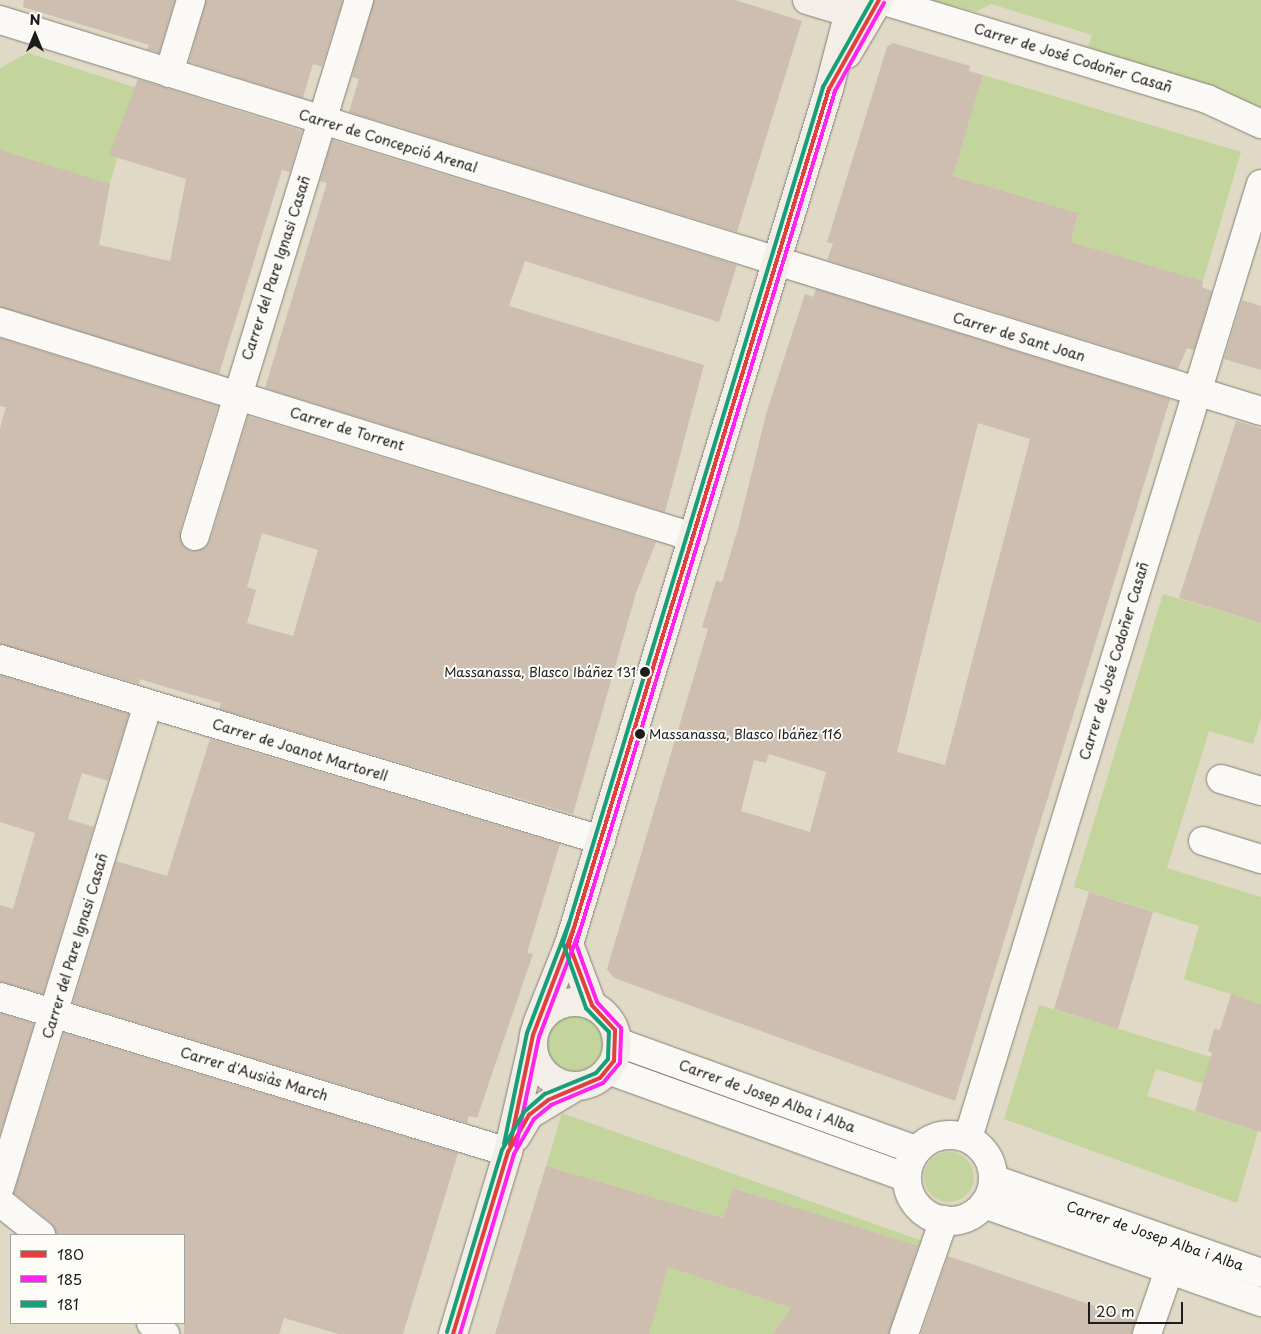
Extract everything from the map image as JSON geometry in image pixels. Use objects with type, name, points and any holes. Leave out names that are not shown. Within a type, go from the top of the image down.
[{"type":"street","points":[[169,73],[191,0]]},
{"type":"street","name":"Carrer del Pare Ignasi Casañ","points":[[194,536],[359,0]]},
{"type":"street","points":[[453,1334],[508,1152],[535,1036],[569,944],[829,89],[849,6],[807,0]]},
{"type":"street","points":[[829,89],[880,0]]},
{"type":"street","name":"Carrer de José Codoñer Casañ","points":[[880,0],[1207,99],[1261,124]]},
{"type":"street","name":"Carrer de Concepció Arenal","points":[[0,20],[776,263]]},
{"type":"street","name":"Carrer de José Codoñer Casañ","points":[[968,1138],[1261,184]]},
{"type":"street","name":"Carrer de Sant Joan","points":[[776,263],[1261,411]]},
{"type":"street","name":"Carrer de Torrent","points":[[0,322],[693,537]]},
{"type":"street","name":"Carrer de Joanot Martorell","points":[[0,659],[601,840]]},
{"type":"street","name":"Carrer del Pare Ignasi Casañ","points":[[0,1187],[55,1014],[148,704]]},
{"type":"street","points":[[1221,779],[1261,792]]},
{"type":"street","points":[[1203,841],[1261,859]]},
{"type":"street","points":[[508,1152],[529,1115],[577,1086],[600,1078],[608,1070],[618,1042],[610,1020],[592,1005],[569,944]]},
{"type":"street","name":"Carrer d'Ausiàs March","points":[[0,997],[508,1152]]},
{"type":"street","points":[[577,1086],[552,1080],[535,1059],[535,1036],[561,1004],[592,1005]]},
{"type":"street","name":"Carrer de Josep Alba i Alba","points":[[618,1042],[916,1150]]},
{"type":"street","name":"Carrer de Josep Alba i Alba","points":[[608,1070],[906,1177]]},
{"type":"street","points":[[940,1136],[968,1138],[986,1155],[989,1191],[965,1218],[944,1220],[920,1209],[908,1189],[906,1177],[916,1150],[940,1136]]},
{"type":"street","name":"Carrer de Josep Alba i Alba","points":[[989,1191],[1169,1270],[1261,1302]]},
{"type":"street","name":"Carrer de Josep Alba i Alba","points":[[989,1191],[1261,1274]]},
{"type":"street","points":[[0,1202],[40,1234]]},
{"type":"street","points":[[904,1334],[944,1220]]},
{"type":"street","points":[[1147,1334],[1169,1270]]},
{"type":"street","points":[[152,1324],[165,1334]]},
{"type":"green space","points":[[931,0],[1261,0],[1261,107],[1088,47],[1092,35],[991,4],[976,12]]},
{"type":"green space","points":[[28,53],[137,88],[109,187],[0,154],[0,68]]},
{"type":"green space","points":[[983,75],[1241,152],[1203,281],[1071,242],[1078,213],[953,176]]},
{"type":"green space","points":[[1163,594],[1261,623],[1261,718],[1253,744],[1209,731],[1167,868],[1261,897],[1261,1004],[1184,979],[1199,926],[1074,887]]},
{"type":"green space","points":[[1039,1005],[1261,1072],[1261,1102],[1156,1069],[1147,1096],[1258,1131],[1237,1203],[1004,1119]]},
{"type":"green space","points":[[569,1015],[581,1015],[595,1023],[603,1037],[601,1054],[595,1063],[581,1071],[569,1071],[559,1066],[552,1059],[547,1049],[547,1037],[552,1027],[559,1020]]},
{"type":"green space","points":[[562,1113],[925,1242],[923,1248],[733,1188],[723,1218],[546,1166]]},
{"type":"green space","points":[[949,1152],[958,1154],[969,1163],[974,1177],[972,1186],[963,1197],[949,1202],[940,1200],[929,1191],[924,1177],[926,1168],[935,1157]]},
{"type":"green space","points":[[668,1267],[791,1308],[773,1334],[648,1334]]},
{"type":"building","points":[[24,0],[175,0],[159,53],[147,49],[149,45],[23,7]]},
{"type":"building","points":[[206,0],[343,0],[322,67],[313,64],[303,98],[189,62]]},
{"type":"building","points":[[374,0],[735,0],[802,21],[737,232],[349,112],[359,79],[352,77]]},
{"type":"building","points":[[893,43],[970,66],[969,71],[983,75],[953,176],[1078,213],[1071,242],[1203,281],[1202,287],[1212,291],[1194,350],[1187,348],[1178,369],[827,260],[833,244],[827,242],[887,47]]},
{"type":"building","points":[[138,79],[302,131],[290,172],[282,170],[219,374],[0,307],[0,150],[110,184],[99,245],[170,261],[186,179],[109,155]]},
{"type":"building","points":[[332,140],[737,265],[719,322],[525,261],[509,306],[704,365],[665,512],[265,388],[327,183],[320,181]]},
{"type":"building","points":[[816,289],[1170,399],[955,1101],[614,978],[607,969],[708,629],[702,627],[716,581],[722,582],[739,525],[766,414],[805,294],[813,297]],"holes":[[[978,423],[1030,439],[945,765],[897,752]],[[769,754],[826,772],[810,832],[741,811],[754,760],[766,763]]]},
{"type":"building","points":[[1242,300],[1261,306],[1261,370],[1224,359]]},
{"type":"building","points":[[0,338],[218,406],[180,531],[183,546],[191,551],[205,548],[210,541],[248,416],[656,542],[636,593],[573,814],[219,709],[221,703],[140,679],[139,684],[0,644],[0,428],[6,407],[0,406]],"holes":[[[262,533],[318,550],[293,636],[247,623],[256,590],[247,587]]]},
{"type":"building","points":[[1236,421],[1261,428],[1261,623],[1179,598]]},
{"type":"building","points":[[0,675],[129,714],[108,781],[82,773],[68,819],[94,827],[43,994],[0,982],[0,905],[13,909],[35,833],[0,822]]},
{"type":"building","points":[[210,739],[560,844],[527,953],[533,954],[477,1118],[469,1116],[467,1123],[73,1003],[116,861],[167,876]]},
{"type":"building","points":[[1089,892],[1153,912],[1118,1029],[1054,1009]]},
{"type":"building","points":[[1231,994],[1261,1004],[1261,1132],[1195,1111],[1212,1053],[1208,1051],[1214,1029],[1220,1030]]},
{"type":"building","points":[[0,1013],[34,1024],[0,1134]]},
{"type":"building","points":[[64,1033],[458,1153],[403,1334],[339,1334],[284,1318],[279,1334],[184,1334],[185,1234],[56,1234],[51,1223],[14,1193]]},
{"type":"building","points":[[546,1166],[723,1218],[733,1188],[918,1246],[889,1334],[773,1334],[791,1308],[668,1267],[649,1334],[495,1334]]},
{"type":"building","points":[[948,1256],[1135,1320],[1132,1334],[921,1334]]},
{"type":"transit line","name":"181","points":[[447,1332],[502,1150],[524,1112],[545,1094],[596,1073],[608,1059],[609,1032],[586,1008],[563,943],[823,87],[872,0]]},
{"type":"transit line","name":"180","points":[[453,1334],[508,1152],[529,1115],[548,1100],[600,1078],[614,1061],[615,1030],[592,1005],[569,944],[829,89],[879,0]]},
{"type":"transit line","name":"185","points":[[460,1334],[514,1154],[534,1119],[551,1105],[603,1083],[620,1063],[621,1028],[597,1002],[576,944],[835,91],[884,3]]},
{"type":"transit line","name":"181","points":[[504,1144],[527,1033],[569,923]]},
{"type":"transit line","name":"180","points":[[510,1145],[533,1035],[575,925]]},
{"type":"transit line","name":"185","points":[[516,1146],[539,1037],[581,927]]},
{"type":"place","name":"Massanassa, Blasco Ibáñez 131","points":[[645,672]]},
{"type":"place","name":"Massanassa, Blasco Ibáñez 116","points":[[640,734]]}]
